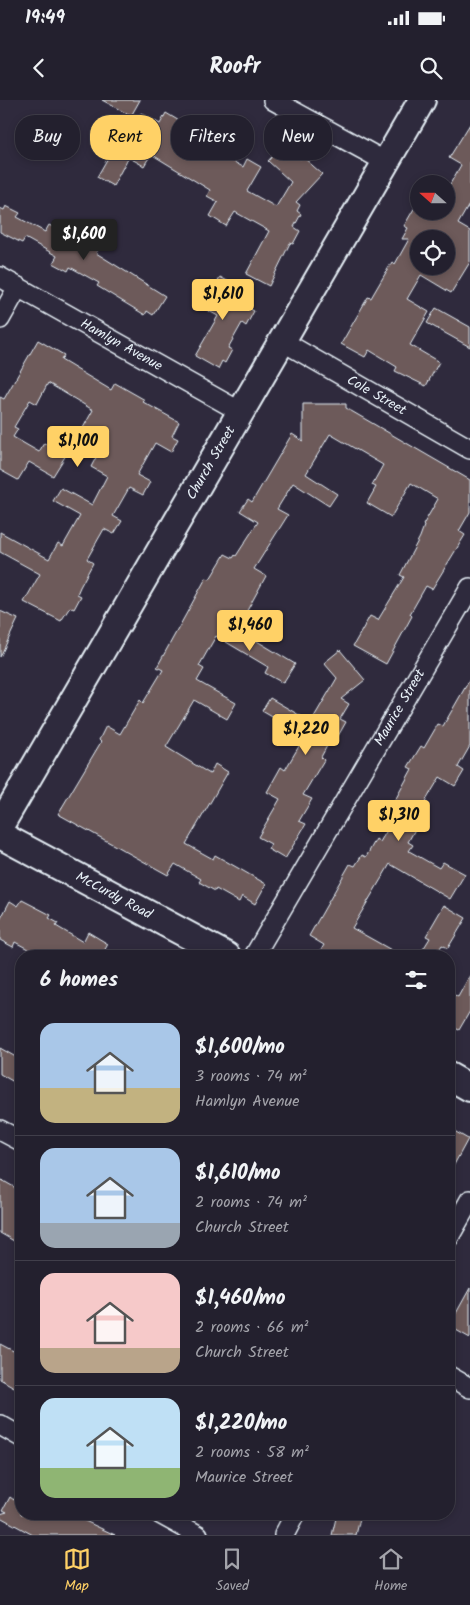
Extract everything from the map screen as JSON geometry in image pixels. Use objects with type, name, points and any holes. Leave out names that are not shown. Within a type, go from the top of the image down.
[{"type":"main road","name":"Church Street","points":[[0,826],[422,100]]},
{"type":"main road","name":"McCurdy Road","points":[[0,835],[216,950]]},
{"type":"main road","points":[[455,1079],[470,1088]]},
{"type":"street","points":[[273,100],[386,162]]},
{"type":"street","name":"Hamlyn Avenue","points":[[0,277],[241,412]]},
{"type":"street","points":[[0,319],[18,287]]},
{"type":"street","name":"Cole Street","points":[[282,341],[470,449]]},
{"type":"street","name":"Maurice Street","points":[[258,950],[470,588]]},
{"type":"street","points":[[0,1130],[15,1139]]},
{"type":"street","points":[[455,1227],[470,1200]]},
{"type":"street","points":[[455,1379],[470,1388]]},
{"type":"street","points":[[0,1425],[15,1434]]},
{"type":"street","points":[[171,1520],[198,1535]]},
{"type":"street","points":[[284,1535],[292,1520]]},
{"type":"building","points":[[102,100],[140,100],[132,115]]},
{"type":"building","points":[[166,113],[171,116],[171,160],[230,160],[243,167],[246,160],[249,160],[261,167],[247,191],[276,207],[291,182],[269,160],[306,160],[322,174],[296,202],[300,205],[297,211],[301,214],[294,227],[300,231],[293,244],[290,243],[269,286],[246,274],[269,231],[235,212],[226,226],[210,216],[218,202],[207,196],[210,190],[161,160],[161,122]]},
{"type":"building","points":[[470,124],[470,203],[458,224],[470,231],[470,262],[451,293],[421,275],[407,299],[429,312],[410,345],[439,362],[426,386],[395,371],[397,367],[369,350],[365,357],[341,344],[368,297],[371,298],[392,262],[395,264],[409,239],[402,239],[408,228],[404,226],[410,216],[410,220],[455,220],[455,175],[461,165],[449,158]]},
{"type":"building","points":[[107,160],[127,160],[113,186],[97,177]]},
{"type":"building","points":[[133,160],[148,160],[144,166]]},
{"type":"building","points":[[6,206],[20,213],[17,217],[45,232],[49,225],[67,234],[71,227],[101,244],[96,253],[165,296],[153,315],[147,311],[145,315],[97,286],[99,283],[70,267],[68,271],[53,263],[57,256],[25,238],[22,243],[0,232],[0,208],[4,210]]},
{"type":"building","points":[[220,277],[246,291],[239,303],[254,311],[246,326],[242,323],[228,348],[232,350],[225,363],[222,361],[218,369],[195,356],[218,316],[198,305],[205,293],[210,295]]},
{"type":"building","points":[[436,308],[470,327],[470,347],[427,323]]},
{"type":"building","points":[[38,340],[64,355],[61,360],[111,390],[115,383],[145,400],[143,402],[179,422],[172,436],[178,439],[171,452],[155,443],[137,475],[150,482],[143,495],[129,488],[113,516],[122,521],[114,534],[104,529],[87,559],[93,563],[77,594],[81,596],[74,609],[70,607],[61,621],[24,602],[40,574],[0,552],[0,532],[49,559],[58,543],[63,546],[80,516],[53,501],[61,488],[92,505],[107,476],[91,467],[105,440],[83,428],[93,410],[48,383],[37,404],[30,400],[14,427],[18,429],[13,437],[39,452],[44,443],[66,455],[53,476],[29,462],[18,480],[0,470],[0,397],[4,399]]},
{"type":"building","points":[[303,404],[346,404],[346,408],[470,480],[470,512],[459,531],[465,535],[432,589],[426,586],[386,664],[353,646],[370,616],[378,620],[404,577],[400,575],[420,537],[423,525],[438,499],[411,483],[391,517],[367,503],[376,487],[372,485],[383,465],[330,434],[306,474],[337,494],[329,506],[293,483],[277,509],[288,515],[254,569],[266,576],[237,629],[295,664],[283,683],[265,673],[268,667],[216,636],[199,666],[204,669],[197,681],[236,703],[227,719],[194,700],[166,747],[210,774],[215,764],[228,772],[186,844],[213,859],[215,855],[266,884],[255,904],[242,896],[239,902],[216,889],[215,891],[199,882],[201,879],[175,864],[168,875],[58,814],[101,742],[99,740],[106,726],[120,734],[140,700],[143,703],[163,670],[157,667],[206,578],[210,579],[225,554],[233,558],[236,556],[258,522],[240,511],[248,499],[252,502],[292,434],[303,441]]},
{"type":"building","points":[[0,611],[18,619],[0,657]]},
{"type":"building","points":[[340,650],[365,680],[341,699],[349,704],[340,719],[346,722],[338,736],[334,733],[321,757],[324,760],[303,795],[312,799],[299,821],[306,824],[285,859],[268,849],[271,844],[258,837],[280,799],[267,792],[281,767],[285,770],[305,736],[262,711],[270,698],[311,722],[337,678],[324,663]]},
{"type":"building","points":[[470,679],[470,746],[458,767],[464,771],[455,786],[440,777],[425,802],[429,804],[408,842],[413,845],[409,851],[439,868],[443,862],[465,874],[450,899],[390,864],[352,928],[391,950],[321,950],[324,945],[309,936],[350,864],[355,866],[362,855],[366,857],[376,839],[380,842],[395,817],[388,813],[412,769],[408,767],[421,746],[424,748],[438,724],[443,726]]},
{"type":"building","points":[[22,900],[51,915],[49,918],[58,923],[56,926],[83,942],[88,932],[108,944],[105,950],[30,950],[15,942],[13,947],[0,940],[0,920],[10,901],[18,906]]},
{"type":"building","points":[[444,905],[466,918],[448,948],[442,945],[439,950],[423,950],[430,938],[426,936]]},
{"type":"building","points":[[470,975],[470,1011],[459,1030],[455,1028],[455,995],[458,997]]},
{"type":"building","points":[[0,1048],[15,1057],[15,1083],[0,1074]]},
{"type":"building","points":[[455,1131],[468,1139],[455,1163]]},
{"type":"building","points":[[0,1179],[15,1188],[15,1242],[0,1233]]},
{"type":"building","points":[[470,1288],[470,1338],[455,1329],[455,1315]]},
{"type":"building","points":[[0,1344],[15,1352],[15,1388],[0,1379]]},
{"type":"building","points":[[10,1497],[14,1500],[15,1498],[15,1520],[83,1520],[115,1535],[33,1535],[0,1517],[0,1514],[7,1512],[3,1510]]},
{"type":"building","points":[[336,1520],[360,1520],[356,1535],[332,1535]]}]
